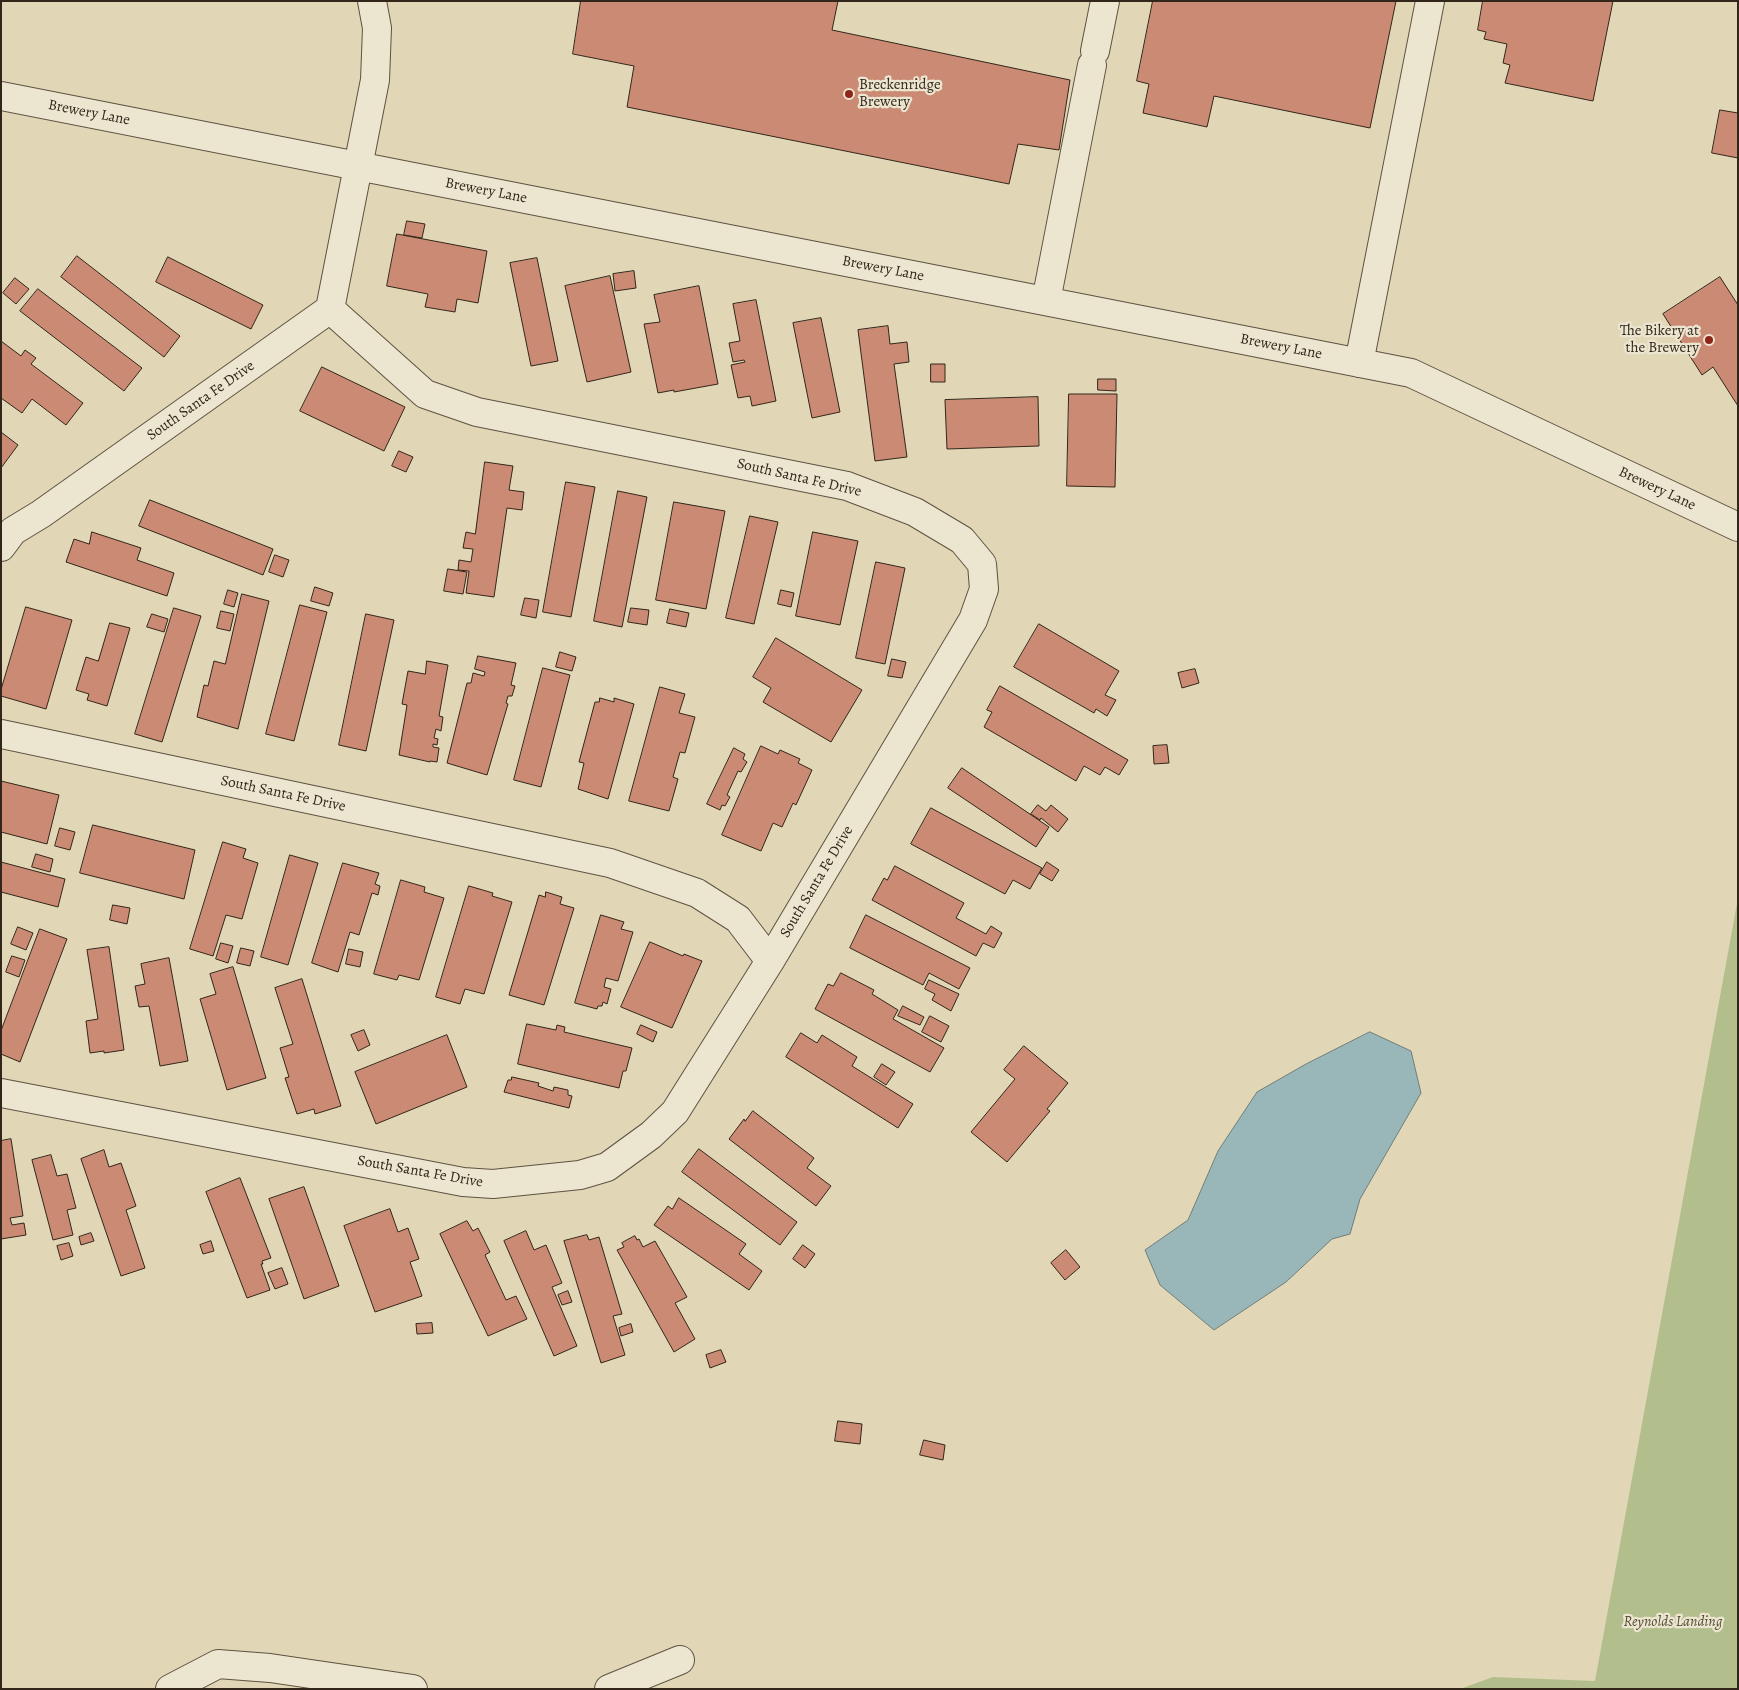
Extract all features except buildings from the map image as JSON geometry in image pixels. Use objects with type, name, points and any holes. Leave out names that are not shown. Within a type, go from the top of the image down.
[{"type":"street","points":[[330,309],[375,80],[377,28],[372,1]]},
{"type":"street","points":[[1046,301],[1105,1]]},
{"type":"street","points":[[1359,363],[1430,1]]},
{"type":"street","name":"Brewery Lane","points":[[1,96],[1411,373],[1738,527]]},
{"type":"street","name":"South Santa Fe Drive","points":[[1,547],[13,531],[41,514],[330,309],[425,394],[477,412],[847,486],[915,512],[962,540],[982,564],[984,589],[973,620],[770,961],[675,1112],[651,1136],[607,1167],[580,1175],[493,1184],[464,1182],[1,1093]]},
{"type":"street","name":"South Santa Fe Drive","points":[[1,734],[610,863],[697,893],[738,919],[770,961]]},
{"type":"street","points":[[609,1689],[680,1660]]},
{"type":"street","points":[[170,1689],[218,1664],[270,1668],[413,1689]]},
{"type":"green space","name":"Reynolds Landing","points":[[1738,898],[1738,1689],[1460,1689],[1493,1677],[1595,1681]]},
{"type":"water","points":[[1370,1032],[1411,1051],[1421,1093],[1360,1199],[1350,1234],[1332,1239],[1286,1282],[1214,1330],[1160,1285],[1145,1250],[1188,1220],[1218,1151],[1257,1092],[1306,1064]]},
{"type":"place","name":"Breckenridge Brewery","points":[[849,94]]},
{"type":"place","name":"The Bikery at the Brewery","points":[[1709,340]]}]
